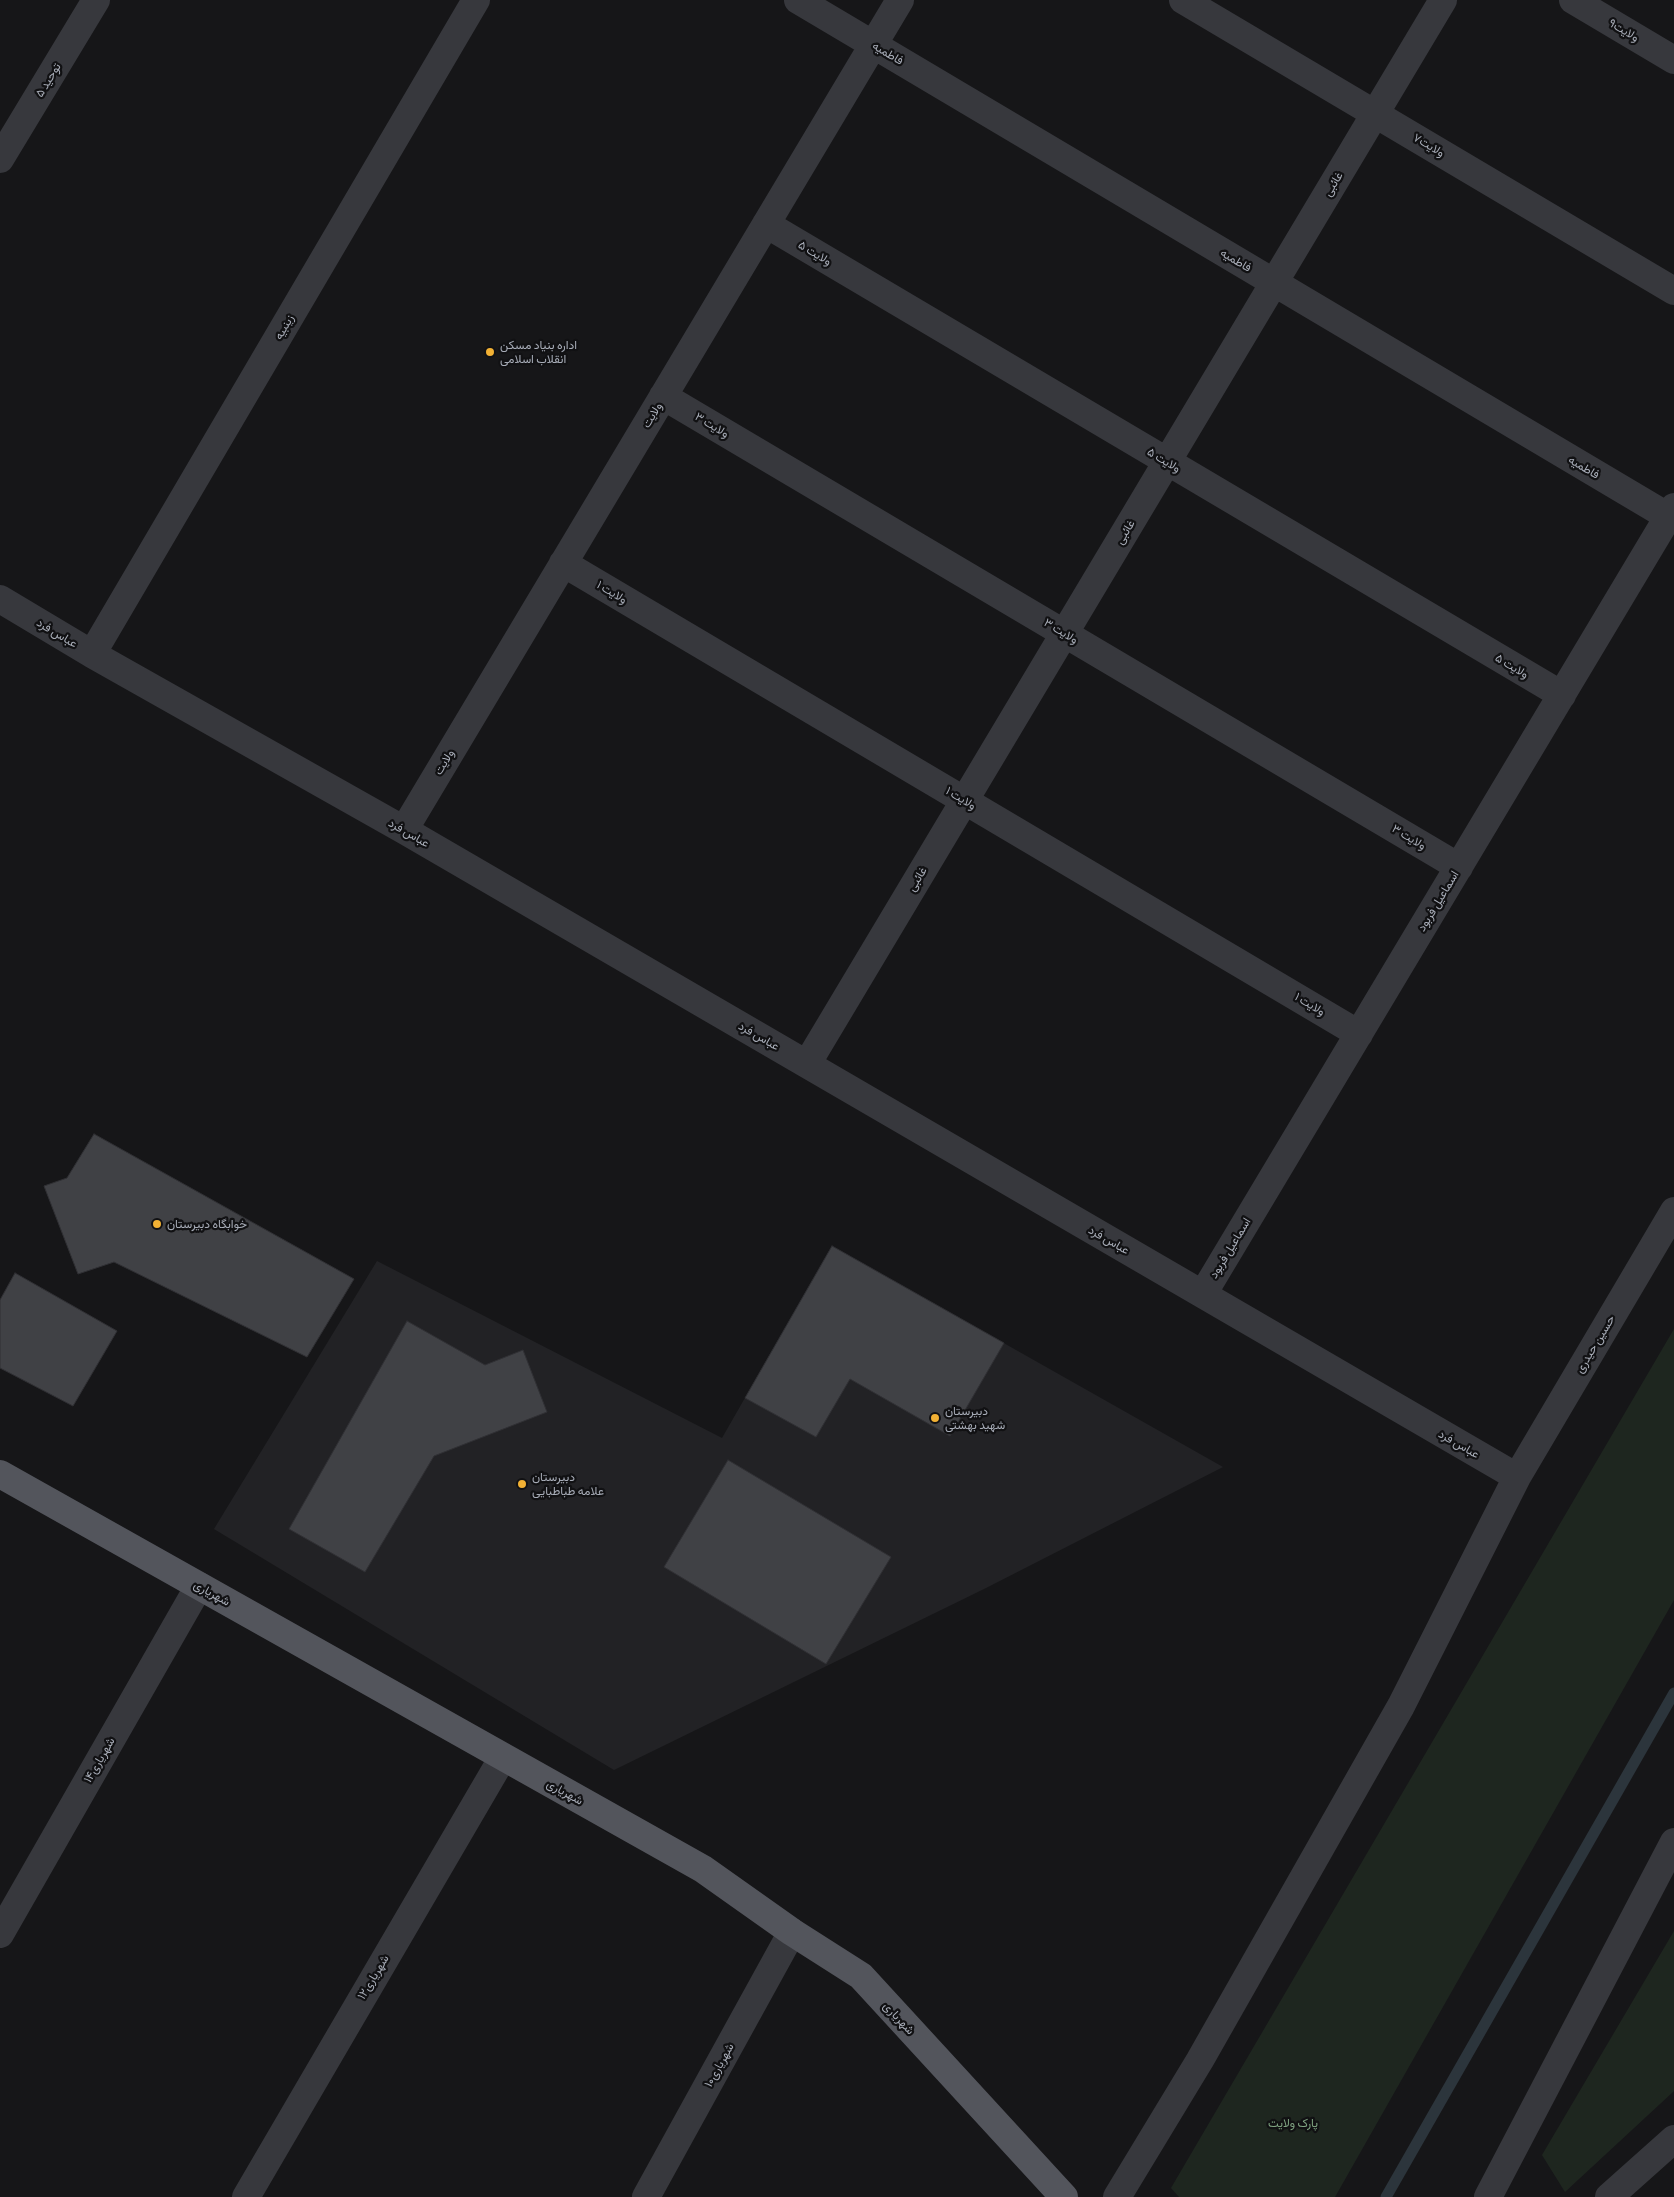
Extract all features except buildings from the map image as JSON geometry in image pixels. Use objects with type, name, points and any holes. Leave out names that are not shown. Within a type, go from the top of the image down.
[{"type":"main road","name":"شهریاری","points":[[0,1474],[703,1868],[792,1932],[861,1976],[1064,2197]]},
{"type":"street","name":"توحید ۵","points":[[0,159],[96,0]]},
{"type":"street","name":"زینبیه","points":[[92,654],[476,0]]},
{"type":"street","name":"فاطمیه","points":[[798,0],[1274,282],[1672,514]]},
{"type":"street","name":"ولایت","points":[[404,830],[900,0]]},
{"type":"street","name":"ولایت۷","points":[[1183,0],[1674,290]]},
{"type":"street","name":"غائبی","points":[[807,1064],[1443,0]]},
{"type":"street","name":"ولایت۹","points":[[1573,0],[1674,60]]},
{"type":"street","name":"ولایت ۵","points":[[766,224],[1562,695]]},
{"type":"street","name":"ولایت ۳","points":[[663,396],[1458,867]]},
{"type":"street","name":"اسماعیل فربود","points":[[1203,1294],[1672,514]]},
{"type":"street","name":"ولایت ۱","points":[[563,563],[1359,1034]]},
{"type":"street","name":"عباس فرد","points":[[0,599],[92,654],[404,830],[1517,1477]]},
{"type":"street","name":"حسین حیدری","points":[[1117,2197],[1200,2060],[1401,1706],[1517,1477],[1674,1211]]},
{"type":"street","name":"شهریاری۱۴","points":[[0,1934],[198,1586]]},
{"type":"street","name":"شهریاری۱۲","points":[[246,2197],[502,1757]]},
{"type":"street","points":[[1488,2197],[1674,1842]]},
{"type":"street","name":"شهریاری۱۰","points":[[646,2197],[792,1932]]},
{"type":"street","points":[[1609,2197],[1674,2140]]},
{"type":"shaded area","name":"دبیرستان علامه طباطبایی","points":[[832,1246],[1223,1467],[986,1588],[614,1770],[214,1529],[377,1261],[722,1438]]},
{"type":"green space","name":"پارک ولایت","points":[[1674,1329],[1674,1600],[1335,2197],[1179,2197],[1171,2188]]},
{"type":"green space","points":[[1674,1931],[1674,2091],[1565,2192],[1542,2155]]},
{"type":"waterway","points":[[1386,2197],[1674,1693]]},
{"type":"place","name":"اداره بنیاد مسکن انقلاب اسلامی","points":[[490,352]]},
{"type":"place","name":"خوابگاه دبیرستان","points":[[157,1224]]},
{"type":"place","name":"دبیرستان شهید بهشتی","points":[[935,1418]]},
{"type":"place","name":"دبیرستان علامه طباطبایی","points":[[522,1484]]}]
